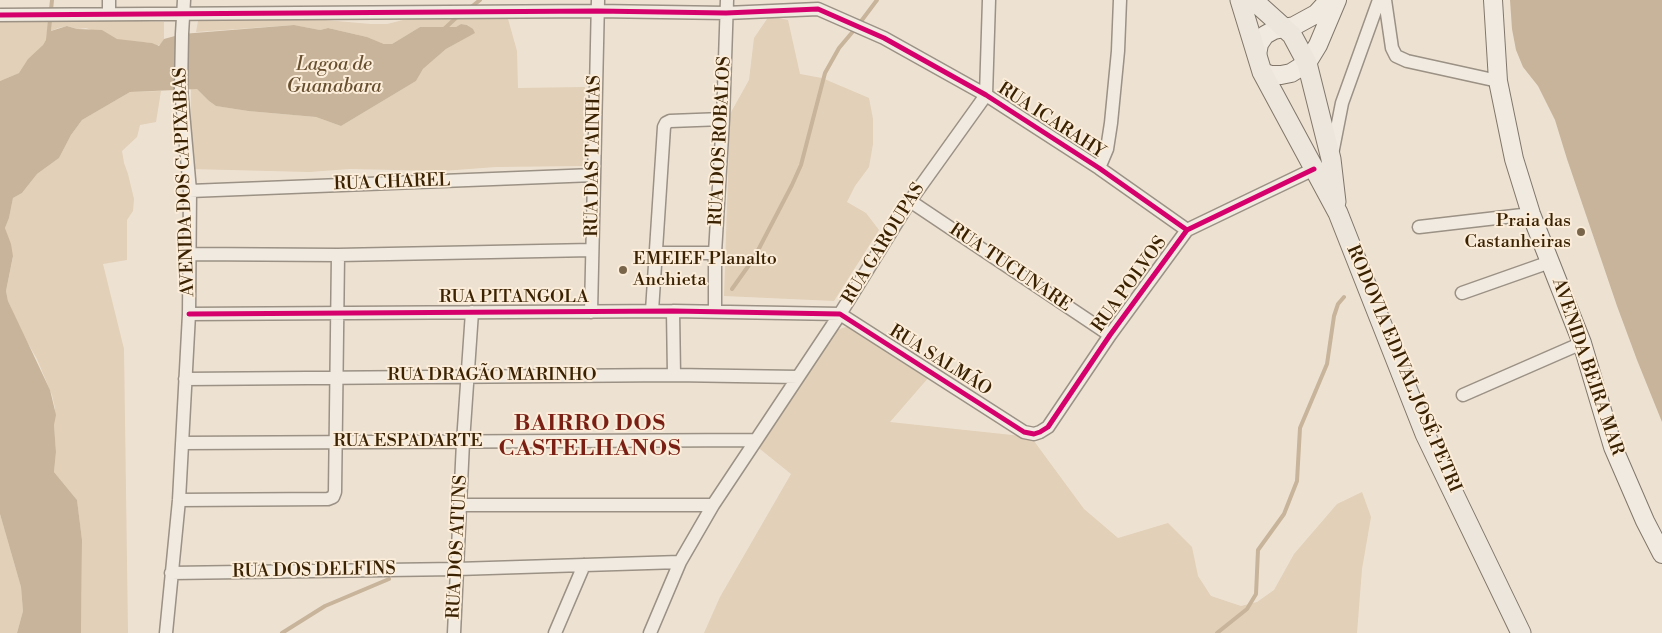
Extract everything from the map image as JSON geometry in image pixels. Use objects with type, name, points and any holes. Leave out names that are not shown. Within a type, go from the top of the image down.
[{"type":"main road","points":[[1240,0],[1259,63],[1338,213]]},
{"type":"main road","points":[[1253,0],[1292,35],[1307,62],[1331,159],[1338,213]]},
{"type":"main road","name":"RODOVIA EDIVAL JOSÉ PETRI","points":[[1338,213],[1426,434],[1521,633]]},
{"type":"street","points":[[109,0],[109,14]]},
{"type":"street","name":"AVENIDA DOS CAPIXABAS","points":[[166,633],[179,500],[189,314],[190,191],[181,89],[184,0]]},
{"type":"street","points":[[986,96],[989,0]]},
{"type":"street","points":[[1099,168],[1106,149],[1111,122],[1118,51],[1120,0]]},
{"type":"street","points":[[1329,0],[1316,14],[1294,26],[1274,30],[1265,35],[1259,44],[1259,63],[1271,75],[1291,73],[1307,62],[1318,45],[1337,0]]},
{"type":"street","points":[[1331,159],[1342,104],[1379,0]]},
{"type":"street","points":[[1386,0],[1392,48],[1396,56],[1407,61],[1498,81]]},
{"type":"street","name":"AVENIDA BEIRA MAR","points":[[1493,0],[1498,81],[1514,159],[1531,214],[1582,343],[1613,447],[1662,554]]},
{"type":"street","name":"RUA ICARAHY","points":[[0,15],[183,14],[597,5],[727,6],[821,4],[986,96],[1099,168],[1186,230]]},
{"type":"street","name":"RUA DAS TAINHAS","points":[[591,312],[597,5]]},
{"type":"street","name":"RUA DOS ROBALOS","points":[[715,311],[727,6]]},
{"type":"street","name":"RUA GAROUPAS","points":[[650,633],[680,562],[713,505],[840,314],[910,201],[986,96]]},
{"type":"street","points":[[652,311],[664,127],[670,120],[723,119]]},
{"type":"street","name":"RUA POLVOS","points":[[1024,432],[1034,434],[1048,427],[1110,335],[1186,230],[1314,169]]},
{"type":"street","name":"RUA CHAREL","points":[[190,191],[594,175]]},
{"type":"street","name":"RUA TUCUNARE","points":[[910,201],[1110,335]]},
{"type":"street","points":[[1419,227],[1531,214]]},
{"type":"street","points":[[190,254],[338,255],[592,250]]},
{"type":"street","points":[[655,253],[716,253]]},
{"type":"street","points":[[179,500],[328,499],[333,497],[335,492],[338,255]]},
{"type":"street","points":[[1462,293],[1550,262]]},
{"type":"street","points":[[673,311],[674,375]]},
{"type":"street","name":"RUA PITANGOLA","points":[[189,314],[715,311],[840,314]]},
{"type":"street","name":"RUA DOS ATUNS","points":[[454,633],[463,442],[472,312]]},
{"type":"street","name":"RUA SALMÃO","points":[[840,314],[1024,432]]},
{"type":"street","points":[[1463,395],[1582,343]]},
{"type":"street","name":"RUA DRAGÃO MARINHO","points":[[185,379],[674,375],[798,377]]},
{"type":"street","name":"RUA ESPADARTE","points":[[182,443],[755,440]]},
{"type":"street","points":[[461,504],[713,505]]},
{"type":"street","name":"RUA DOS DELFINS","points":[[171,573],[457,569],[680,562]]},
{"type":"street","points":[[555,633],[584,565]]},
{"type":"shaded area","points":[[451,16],[508,19],[517,51],[518,88],[585,87],[583,166],[496,167],[442,171],[350,169],[309,172],[190,169],[191,89],[197,89],[216,106],[316,117],[341,126],[416,81],[423,69],[446,49],[474,33],[468,25],[461,24],[456,27],[420,27],[392,44],[384,44],[367,37],[328,28],[320,30],[294,25],[196,32],[198,21],[224,20],[225,18],[302,18],[387,24],[403,20]]},
{"type":"shaded area","points":[[769,16],[788,20],[800,74],[822,78],[869,98],[873,119],[873,144],[869,167],[855,186],[847,202],[866,213],[879,230],[834,301],[724,296],[730,114],[749,80],[754,38]]},
{"type":"shaded area","points":[[30,17],[164,22],[164,39],[157,46],[152,43],[119,40],[86,28],[77,29],[68,26],[58,28],[51,31],[43,45],[19,73],[0,81],[0,21]]},
{"type":"shaded area","points":[[161,91],[156,122],[140,125],[137,137],[122,151],[134,199],[133,211],[127,220],[127,260],[103,264],[124,349],[128,633],[81,633],[82,540],[77,500],[54,472],[56,452],[55,408],[52,395],[37,359],[23,335],[8,301],[6,291],[13,257],[5,228],[13,198],[22,193],[37,174],[59,158],[71,135],[82,120],[130,92]]},
{"type":"shaded area","points":[[846,327],[857,329],[929,377],[890,422],[1031,437],[1084,509],[1118,538],[1168,523],[1192,547],[1198,576],[1211,596],[1241,606],[1257,602],[1274,590],[1294,554],[1337,504],[1362,492],[1371,517],[1362,569],[1357,633],[704,633],[720,597],[791,474],[755,445],[833,331]]},
{"type":"shaded area","points":[[0,514],[21,587],[23,611],[17,633],[0,633]]},
{"type":"water","points":[[1510,0],[1662,0],[1662,422],[1617,306],[1555,120],[1538,86],[1523,67],[1516,50]]},
{"type":"water","name":"Lagoa de Guanabara","points":[[461,24],[467,25],[475,33],[446,49],[423,69],[416,81],[341,126],[316,117],[216,106],[197,89],[130,92],[82,120],[71,135],[59,158],[37,174],[22,193],[13,198],[5,228],[13,256],[6,291],[8,301],[50,390],[56,415],[54,425],[56,452],[54,472],[77,500],[82,540],[81,633],[17,633],[23,611],[21,587],[0,514],[0,81],[19,73],[28,59],[43,45],[51,31],[67,26],[77,29],[102,30],[117,39],[152,43],[159,46],[164,39],[182,34],[294,25],[320,30],[328,28],[367,37],[384,44],[392,44],[420,27],[456,27]]},
{"type":"waterway","points":[[48,40],[52,0]]},
{"type":"waterway","points":[[470,8],[480,0]]},
{"type":"waterway","points":[[859,24],[877,0]]},
{"type":"waterway","points":[[443,30],[458,16]]},
{"type":"waterway","points":[[732,289],[754,258],[792,185],[801,165],[825,73],[839,48],[855,29]]},
{"type":"waterway","points":[[1217,633],[1247,609],[1256,594],[1258,550],[1284,514],[1297,481],[1300,428],[1327,364],[1334,316],[1338,304],[1344,297]]},
{"type":"waterway","points":[[282,633],[325,606],[389,579]]},
{"type":"cycle path","points":[[0,15],[597,11],[726,13],[818,9],[884,38],[986,95],[1099,168],[1187,230]]},
{"type":"cycle path","points":[[189,314],[673,311],[840,314],[1024,432],[1034,434],[1048,427],[1110,335],[1187,230],[1314,169]]},
{"type":"place","name":"Praia das Castanheiras","points":[[1581,232]]},
{"type":"place","name":"EMEIEF Planalto Anchieta","points":[[623,270]]},
{"type":"district","name":"BAIRRO DOS CASTELHANOS","points":[[590,438]]}]
